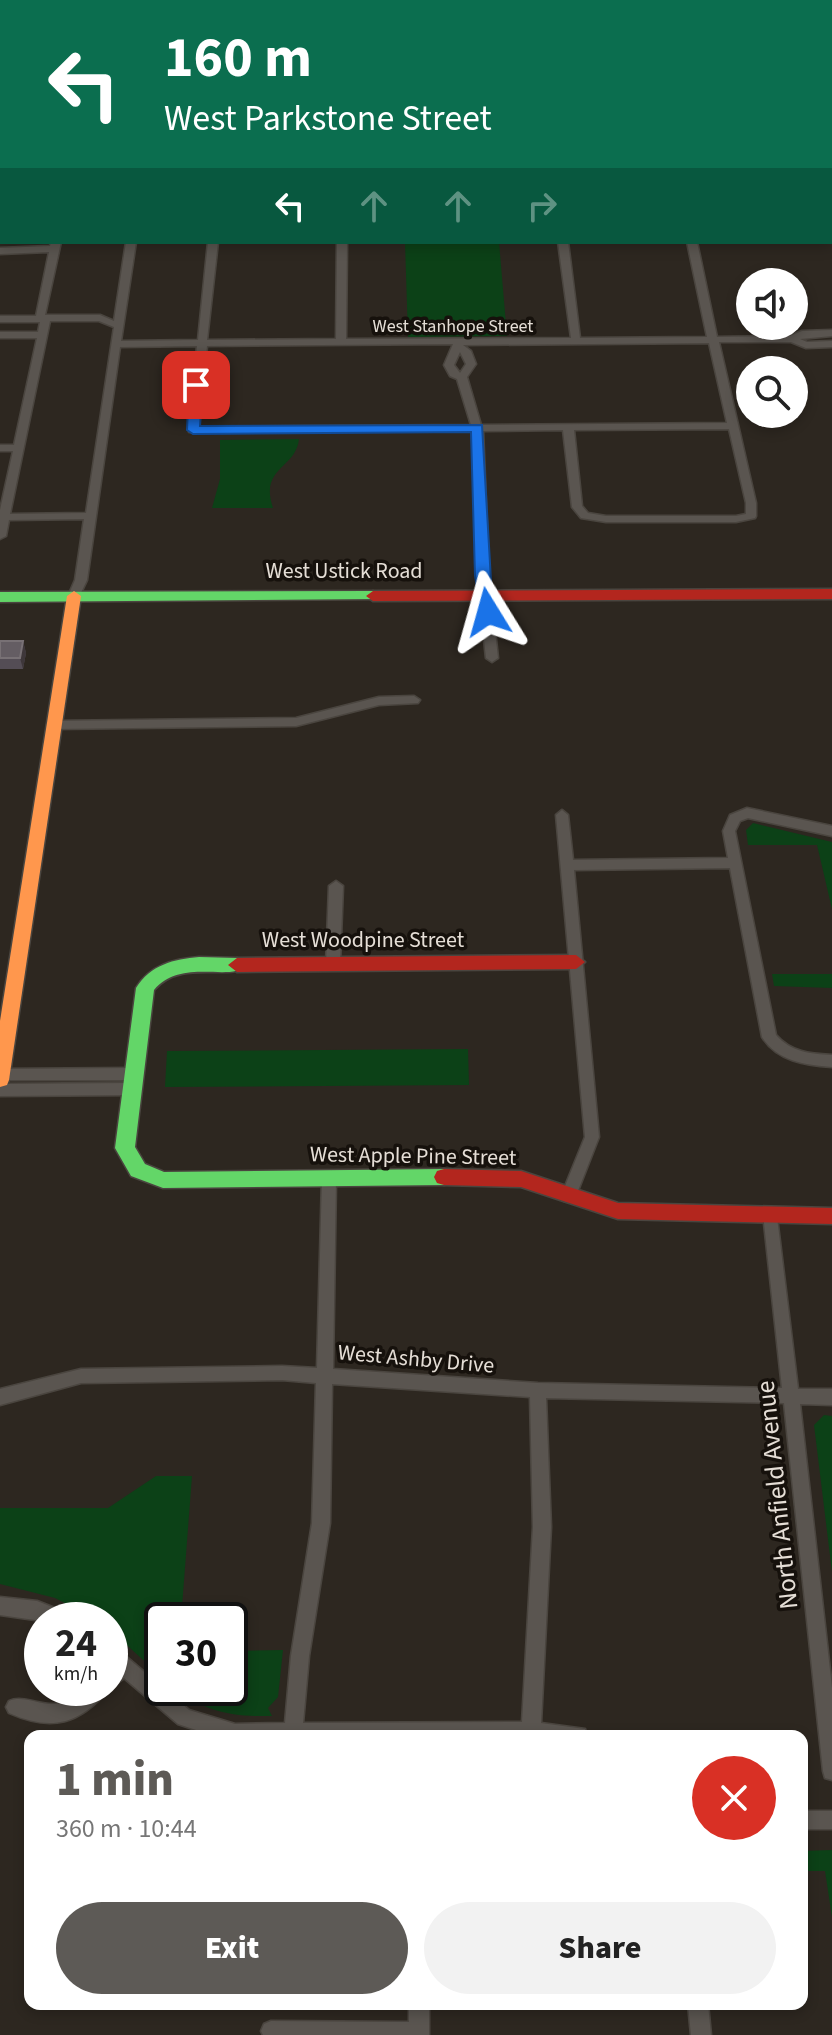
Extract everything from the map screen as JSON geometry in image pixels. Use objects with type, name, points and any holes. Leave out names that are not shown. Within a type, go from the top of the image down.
[{"type":"street","points":[[131,244],[116,325],[81,580],[74,596],[0,1077],[133,1081]]},
{"type":"street","points":[[213,244],[193,430],[734,426]]},
{"type":"street","points":[[341,343],[342,244]]},
{"type":"street","points":[[563,244],[576,341]]},
{"type":"street","points":[[568,427],[577,507],[585,516],[663,519],[751,516],[692,244]]},
{"type":"street","points":[[0,251],[55,245],[43,335],[1,536]]},
{"type":"street","points":[[0,319],[100,318],[116,325]]},
{"type":"street","name":"West Stanhope Street","points":[[808,334],[832,333]]},
{"type":"street","points":[[0,335],[43,335]]},
{"type":"street","name":"West Stanhope Street","points":[[115,344],[736,340]]},
{"type":"street","name":"West Stanhope Street","points":[[794,340],[806,345],[832,344]]},
{"type":"street","points":[[459,344],[471,364],[462,377],[454,374],[449,365],[459,344]]},
{"type":"street","points":[[462,377],[477,428],[483,576],[492,658]]},
{"type":"street","points":[[0,448],[20,448]]},
{"type":"street","points":[[6,517],[91,516]]},
{"type":"street","name":"West Ustick Road","points":[[0,597],[832,594]]},
{"type":"street","points":[[53,725],[296,722],[379,701],[414,700]]},
{"type":"street","points":[[832,831],[760,814],[735,818],[729,831],[766,1029],[776,1046],[807,1060],[832,1061]]},
{"type":"street","points":[[562,815],[592,1137],[569,1196]]},
{"type":"street","points":[[567,865],[734,863]]},
{"type":"street","points":[[333,964],[336,886]]},
{"type":"street","name":"West Woodpine Street","points":[[133,1081],[142,994],[153,975],[177,965],[576,962]]},
{"type":"street","points":[[0,1090],[133,1081]]},
{"type":"street","name":"West Apple Pine Street","points":[[133,1081],[125,1148],[135,1169],[163,1180],[500,1177],[521,1179],[618,1211],[832,1216]]},
{"type":"street","points":[[293,1730],[300,1656],[321,1523],[329,1179]]},
{"type":"street","name":"North Anfield Avenue","points":[[771,1214],[794,1396],[832,1771]]},
{"type":"street","name":"West Ashby Drive","points":[[0,1397],[81,1376],[325,1373],[538,1390],[832,1397]]},
{"type":"street","points":[[531,1730],[542,1527],[538,1390]]},
{"type":"street","points":[[0,1606],[24,1609]]},
{"type":"street","points":[[128,1676],[184,1718],[219,1730]]},
{"type":"street","points":[[15,1707],[38,1714],[65,1714],[81,1706]]},
{"type":"street","points":[[808,1820],[832,1820]]},
{"type":"street","points":[[271,2031],[419,2034],[419,2010]]},
{"type":"street","points":[[699,2010],[701,2035]]},
{"type":"green space","points":[[405,244],[499,244],[507,336],[408,337]]},
{"type":"green space","points":[[299,439],[292,457],[274,476],[270,494],[273,508],[212,508],[220,479],[220,440]]},
{"type":"green space","points":[[753,823],[832,842],[832,909],[817,845],[748,845],[746,830]]},
{"type":"green space","points":[[772,974],[832,974],[832,988],[774,986]]},
{"type":"green space","points":[[468,1049],[469,1085],[165,1087],[167,1051]]},
{"type":"green space","points":[[824,1415],[832,1416],[832,1572],[814,1425]]},
{"type":"green space","points":[[156,1476],[192,1476],[182,1602],[144,1602],[144,1661],[128,1646],[128,1602],[63,1602],[0,1584],[0,1508],[108,1508]]},
{"type":"green space","points":[[283,1650],[278,1697],[268,1708],[272,1716],[244,1715],[204,1706],[248,1706],[248,1651]]},
{"type":"green space","points":[[832,1850],[832,1917],[825,1871],[808,1871],[808,1851]]},
{"type":"building","points":[[0,641],[23,641],[20,658],[0,658]]},
{"type":"traffic: fast","points":[[0,597],[373,596]]},
{"type":"traffic: fast","points":[[237,965],[174,967],[153,978],[145,988],[125,1148],[138,1170],[163,1180],[444,1177]]},
{"type":"traffic: slow","points":[[0,1080],[74,596]]},
{"type":"traffic: jam","points":[[373,596],[832,594]]},
{"type":"traffic: jam","points":[[237,965],[576,962]]},
{"type":"traffic: jam","points":[[444,1177],[521,1179],[618,1211],[832,1216]]},
{"type":"route","points":[[196,385],[193,430],[477,428],[483,576],[488,612]]}]
